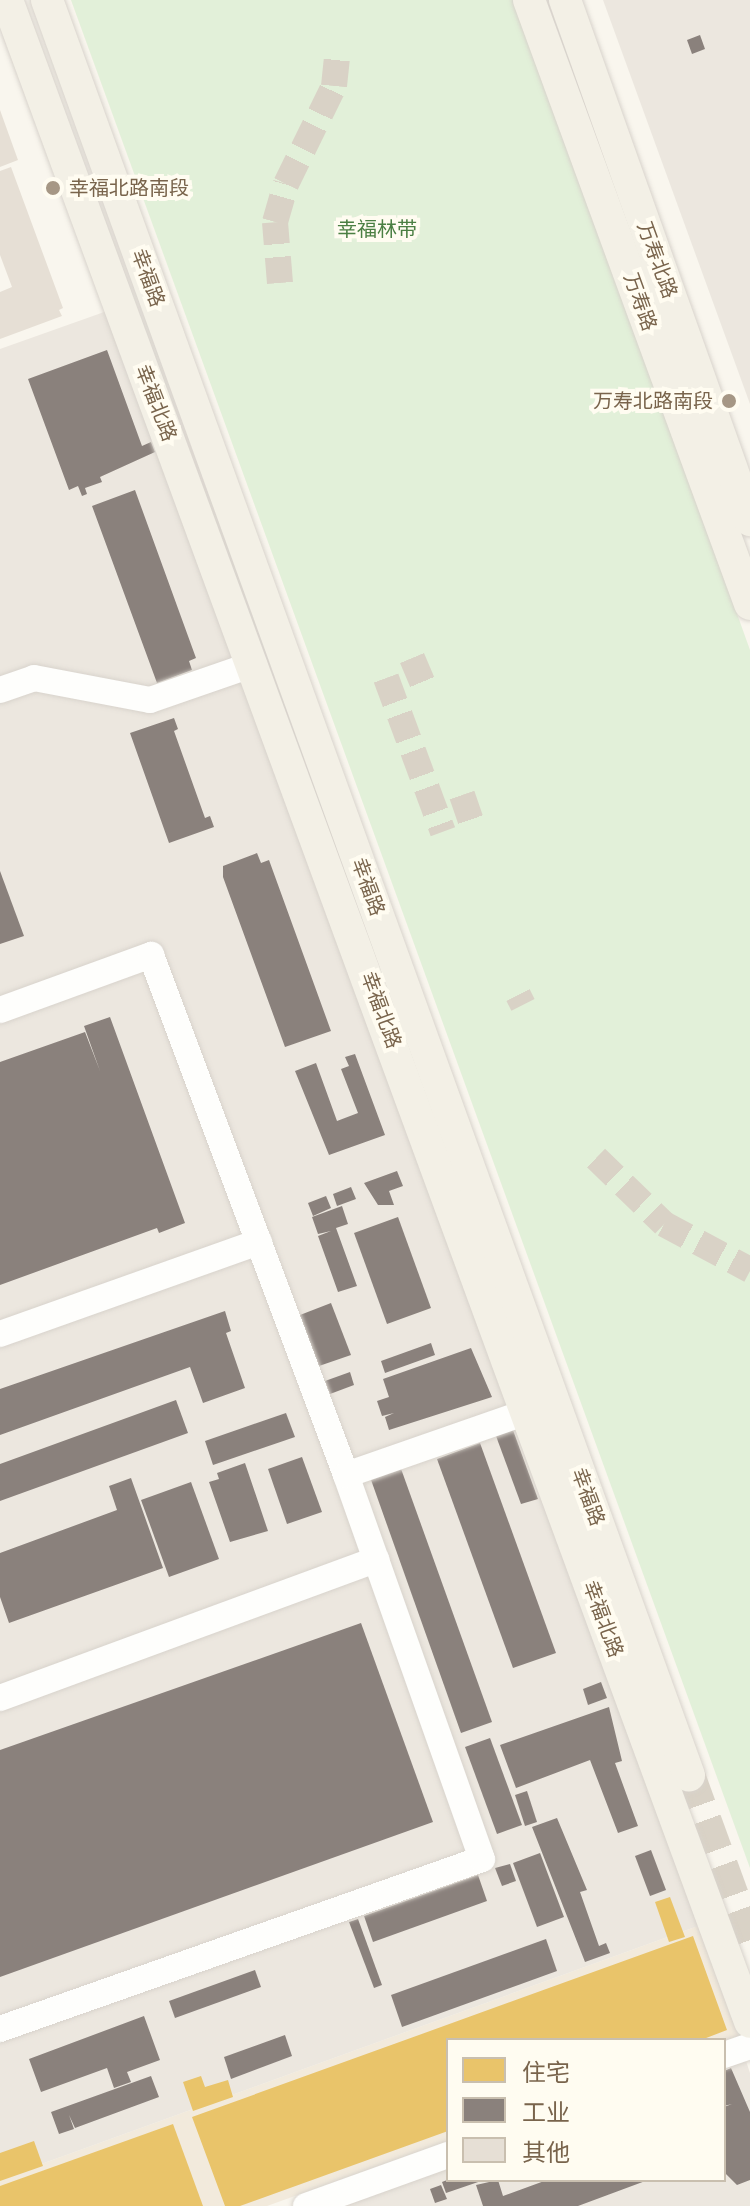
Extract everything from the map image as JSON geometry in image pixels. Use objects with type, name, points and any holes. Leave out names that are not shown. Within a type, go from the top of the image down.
[{"type":"main road","name":"幸福路","points":[[47,0],[689,1775]]},
{"type":"main road","name":"万寿路","points":[[529,0],[750,604]]},
{"type":"main road","name":"万寿北路","points":[[565,0],[750,520]]},
{"type":"main road","name":"幸福北路","points":[[8,21],[254,664],[527,1412],[738,1965],[750,2022]]},
{"type":"street","points":[[0,690],[34,678],[150,700],[254,664]]},
{"type":"street","points":[[0,1010],[151,955],[346,1475],[482,1859],[0,2029]]},
{"type":"street","points":[[0,1334],[259,1242]]},
{"type":"street","points":[[346,1475],[527,1412]]},
{"type":"street","points":[[0,1698],[376,1560]]},
{"type":"street","points":[[726,2054],[750,2046]]},
{"type":"street","points":[[306,2206],[446,2156]]},
{"type":"shaded area","points":[[603,0],[750,0],[750,404]]},
{"type":"shaded area","points":[[107,311],[698,1926],[0,2179],[0,349]]},
{"type":"shaded area","points":[[698,1926],[739,2037],[726,2042],[726,2038],[446,2038],[446,2142],[267,2206],[0,2206],[0,2179]]},
{"type":"shaded area","points":[[744,2055],[750,2073],[750,2206],[332,2206],[446,2165],[446,2182],[726,2182],[726,2062]]},
{"type":"green space","name":"幸福林带","points":[[71,0],[517,0],[750,650],[750,1868]]},
{"type":"building: 住宅","points":[[670,1897],[685,1937],[669,1942],[655,1902]]},
{"type":"building: 住宅","points":[[693,1936],[727,2030],[706,2038],[446,2038],[446,2132],[240,2206],[225,2206],[192,2117]]},
{"type":"building: 住宅","points":[[201,2076],[205,2087],[228,2080],[233,2097],[193,2111],[183,2082]]},
{"type":"building: 住宅","points":[[173,2124],[203,2206],[0,2206],[0,2186]]},
{"type":"building: 住宅","points":[[34,2141],[43,2166],[0,2181],[0,2153]]},
{"type":"building: 工业","points":[[700,35],[705,49],[692,54],[687,40]]},
{"type":"building: 工业","points":[[107,350],[142,446],[151,442],[155,452],[100,477],[102,482],[85,488],[87,494],[82,496],[78,486],[69,490],[28,379]]},
{"type":"building: 工业","points":[[135,490],[196,658],[189,661],[192,670],[157,683],[92,506]]},
{"type":"building: 工业","points":[[174,718],[178,729],[174,731],[205,818],[210,816],[214,827],[169,843],[130,733]]},
{"type":"building: 工业","points":[[257,853],[261,863],[269,860],[331,1031],[285,1047],[223,877],[223,866]]},
{"type":"building: 工业","points":[[0,871],[24,936],[0,944]]},
{"type":"building: 工业","points":[[110,1017],[185,1223],[159,1233],[157,1228],[0,1285],[0,1062],[85,1032],[100,1071],[84,1026]]},
{"type":"building: 工业","points":[[355,1054],[385,1135],[329,1155],[295,1071],[316,1063],[337,1121],[358,1113],[341,1069],[349,1066],[345,1057]]},
{"type":"building: 工业","points":[[397,1171],[403,1186],[389,1191],[394,1205],[378,1205],[364,1183]]},
{"type":"building: 工业","points":[[351,1187],[356,1199],[337,1206],[333,1194]]},
{"type":"building: 工业","points":[[326,1196],[331,1208],[313,1216],[308,1203]]},
{"type":"building: 工业","points":[[342,1206],[348,1224],[336,1228],[357,1286],[338,1292],[318,1236],[331,1231],[318,1234],[312,1217]]},
{"type":"building: 工业","points":[[398,1217],[431,1308],[387,1324],[354,1233]]},
{"type":"building: 工业","points":[[331,1303],[351,1355],[319,1366],[300,1315]]},
{"type":"building: 工业","points":[[225,1311],[231,1331],[226,1333],[245,1388],[203,1403],[190,1367],[0,1435],[0,1389]]},
{"type":"building: 工业","points":[[431,1343],[435,1355],[385,1373],[381,1361]]},
{"type":"building: 工业","points":[[471,1348],[492,1397],[389,1430],[385,1417],[394,1413],[382,1416],[377,1401],[389,1397],[383,1379]]},
{"type":"building: 工业","points":[[350,1372],[354,1385],[330,1394],[325,1381]]},
{"type":"building: 工业","points":[[176,1400],[188,1433],[0,1501],[0,1464]]},
{"type":"building: 工业","points":[[286,1413],[295,1437],[213,1465],[205,1441]]},
{"type":"building: 工业","points":[[513,1430],[538,1499],[521,1504],[496,1436]]},
{"type":"building: 工业","points":[[480,1443],[556,1653],[513,1668],[437,1459]]},
{"type":"building: 工业","points":[[302,1457],[322,1512],[287,1524],[268,1469]]},
{"type":"building: 工业","points":[[245,1463],[268,1531],[230,1542],[209,1482],[219,1479],[217,1473]]},
{"type":"building: 工业","points":[[400,1466],[492,1722],[461,1733],[370,1477]]},
{"type":"building: 工业","points":[[131,1478],[163,1568],[9,1623],[0,1597],[0,1553],[117,1510],[109,1486]]},
{"type":"building: 工业","points":[[191,1482],[219,1559],[169,1577],[141,1500]]},
{"type":"building: 工业","points":[[361,1623],[433,1822],[0,1977],[0,1750]]},
{"type":"building: 工业","points":[[601,1682],[607,1698],[588,1705],[583,1689]]},
{"type":"building: 工业","points":[[609,1707],[622,1761],[615,1763],[638,1826],[618,1833],[590,1760],[516,1788],[500,1745]]},
{"type":"building: 工业","points":[[490,1738],[522,1825],[497,1834],[465,1747]]},
{"type":"building: 工业","points":[[527,1791],[537,1822],[525,1826],[515,1795]]},
{"type":"building: 工业","points":[[557,1818],[587,1890],[580,1892],[599,1946],[606,1943],[610,1953],[585,1962],[532,1827]]},
{"type":"building: 工业","points":[[651,1850],[666,1890],[650,1896],[635,1856]]},
{"type":"building: 工业","points":[[540,1853],[564,1917],[537,1927],[513,1863]]},
{"type":"building: 工业","points":[[510,1864],[516,1881],[502,1886],[495,1868]]},
{"type":"building: 工业","points":[[478,1875],[487,1901],[373,1942],[364,1916]]},
{"type":"building: 工业","points":[[358,1919],[382,1985],[374,1988],[349,1922]]},
{"type":"building: 工业","points":[[546,1939],[557,1971],[402,2027],[391,1995]]},
{"type":"building: 工业","points":[[255,1970],[261,1987],[175,2018],[169,2001]]},
{"type":"building: 工业","points":[[144,2016],[160,2060],[127,2072],[131,2082],[114,2088],[107,2068],[41,2092],[29,2059]]},
{"type":"building: 工业","points":[[285,2035],[292,2056],[231,2079],[224,2057]]},
{"type":"building: 工业","points":[[731,2068],[750,2112],[750,2180],[737,2185],[726,2174],[726,2106],[732,2104],[726,2106],[726,2070]]},
{"type":"building: 工业","points":[[151,2076],[159,2097],[75,2128],[69,2115],[74,2129],[59,2134],[51,2112]]},
{"type":"building: 工业","points":[[446,2180],[478,2182],[446,2193],[442,2182]]},
{"type":"building: 工业","points":[[499,2182],[503,2196],[542,2182],[643,2182],[578,2206],[483,2206],[476,2185]]},
{"type":"building: 工业","points":[[441,2185],[447,2199],[435,2203],[430,2189]]},
{"type":"building: 其他","points":[[0,110],[18,160],[0,167]]},
{"type":"building: 其他","points":[[11,167],[63,308],[59,310],[62,316],[0,339],[0,292],[12,287],[0,255],[0,171]]},
{"type":"tunnel","points":[[280,283],[275,222],[286,184],[334,86],[337,59]]},
{"type":"tunnel","points":[[412,658],[425,688]]},
{"type":"tunnel","points":[[386,678],[443,832]]},
{"type":"tunnel","points":[[462,795],[474,829]]},
{"type":"tunnel","points":[[518,995],[523,1005]]},
{"type":"tunnel","points":[[596,1158],[664,1224],[750,1270]]},
{"type":"tunnel","points":[[689,1775],[750,1943]]},
{"type":"place","name":"幸福北路南段","points":[[53,188]]},
{"type":"place","name":"万寿北路南段","points":[[729,401]]}]
